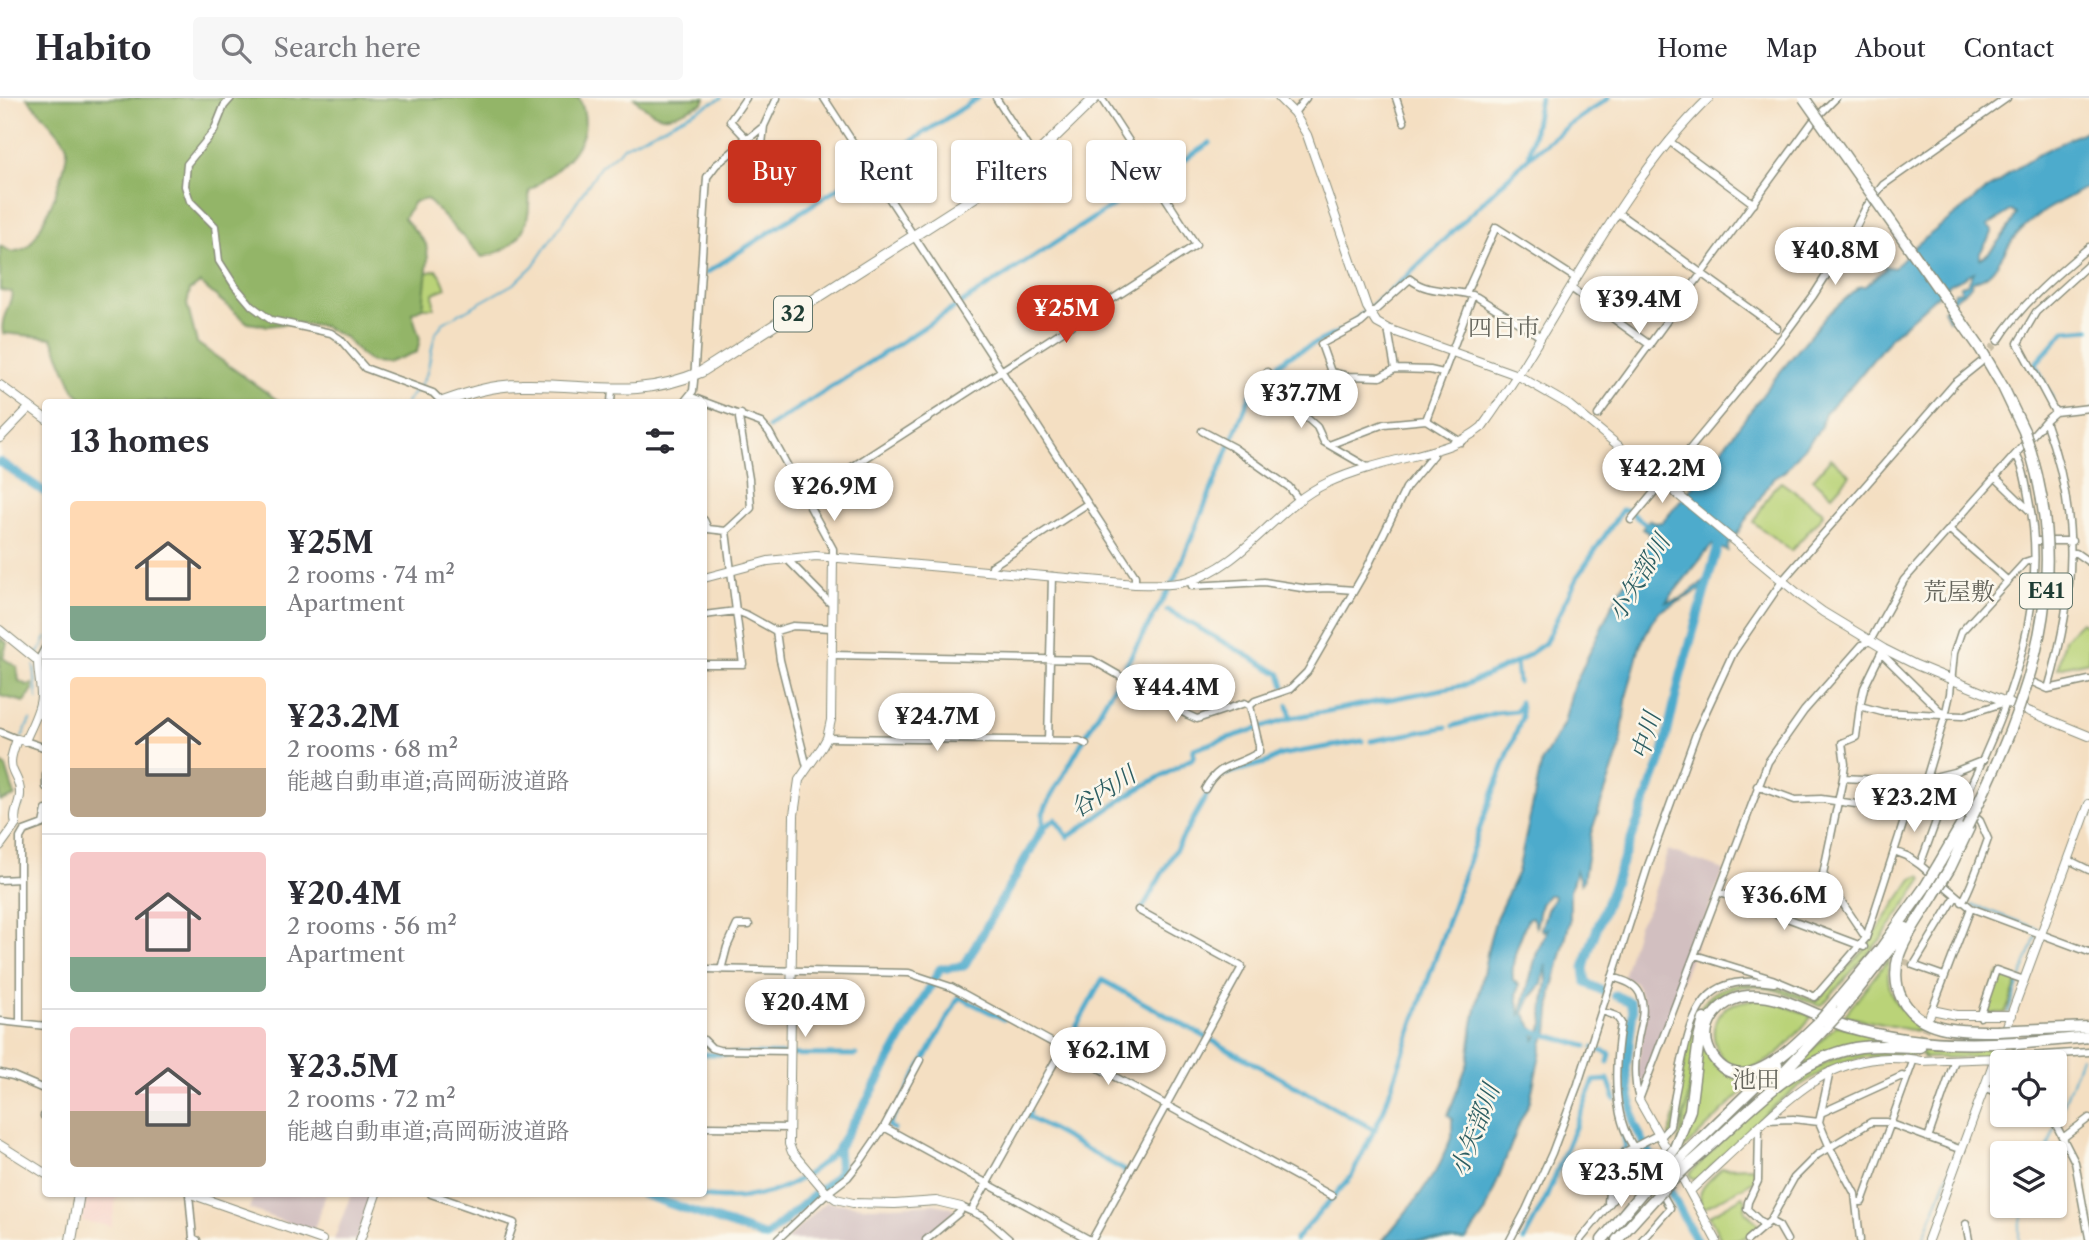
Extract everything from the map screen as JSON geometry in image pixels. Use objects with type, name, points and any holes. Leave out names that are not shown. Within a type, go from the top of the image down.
[{"type":"highway","name":"E41","points":[[1804,98],[1980,348],[2024,431],[2038,474],[2048,539],[2047,582],[2036,652],[2003,748],[1966,826]]},
{"type":"highway","name":"E41","points":[[1966,826],[2003,748]]},
{"type":"highway","points":[[1966,826],[1930,891],[1898,958],[1896,976],[1899,994],[1914,1016],[1930,1024],[1995,1039]]},
{"type":"highway","points":[[1684,1162],[1769,1073],[1823,1024],[1930,891]]},
{"type":"highway","points":[[1617,1240],[1651,1190],[1667,1150],[1686,1121],[1693,1097],[1702,1023],[1713,1004],[1733,993],[1756,990],[1771,992],[1839,1018],[1897,1032],[1995,1039]]},
{"type":"highway","points":[[1823,1024],[1779,1058],[1755,1071],[1740,1073],[1725,1068],[1713,1057],[1708,1044],[1709,1023],[1715,1011],[1727,1002],[1748,996],[1775,999],[1843,1025],[1879,1035],[1929,1042],[2017,1038],[2089,1028]]},
{"type":"highway","points":[[2017,1038],[2039,1041],[2089,1037]]},
{"type":"highway","points":[[1604,1240],[1651,1190],[1684,1162],[1778,1084],[1817,1060],[1870,1046],[1938,1047],[1995,1039]]},
{"type":"main road","name":"32","points":[[1052,140],[1095,98]]},
{"type":"main road","name":"32","points":[[452,399],[492,387],[522,384],[612,390],[657,386],[694,375],[724,359],[964,203]]},
{"type":"main road","points":[[71,1240],[78,1197]]},
{"type":"street","points":[[231,98],[224,106],[214,131],[187,164],[185,186],[190,201],[215,226],[219,261],[235,286],[252,306],[271,320],[331,333],[365,368],[433,393],[439,399]]},
{"type":"street","points":[[746,98],[730,121],[747,139]]},
{"type":"street","points":[[763,140],[765,126],[777,98]]},
{"type":"street","points":[[824,98],[1135,576],[1135,583]]},
{"type":"street","points":[[996,98],[1023,140]]},
{"type":"street","points":[[804,498],[1196,245],[1101,98]]},
{"type":"street","points":[[1279,98],[1294,113],[1307,135],[1370,312],[1377,323],[1517,375],[1569,405],[1823,612],[1870,640],[1945,716]]},
{"type":"street","points":[[1294,113],[1306,98]]},
{"type":"street","points":[[1396,98],[1404,122]]},
{"type":"street","points":[[707,577],[786,558],[833,556],[1135,583],[1190,581],[1234,557],[1298,500],[1328,483],[1369,468],[1461,442],[1482,427],[1618,213],[1669,141],[1709,98]]},
{"type":"street","points":[[1598,415],[1813,121],[1836,98]]},
{"type":"street","points":[[1631,520],[1785,334],[1852,235],[1866,206],[1883,185],[2007,98]]},
{"type":"street","points":[[686,399],[693,391],[707,177],[716,165],[765,126]]},
{"type":"street","points":[[1669,141],[1754,204]]},
{"type":"street","points":[[1618,213],[1777,328]]},
{"type":"street","points":[[1426,420],[1496,227],[1577,279]]},
{"type":"street","points":[[1998,341],[2009,323],[2049,281],[2089,247]]},
{"type":"street","points":[[2056,412],[2018,343],[2036,313],[2089,264]]},
{"type":"street","points":[[1331,372],[1321,344],[1339,336],[1410,279],[1420,287],[1470,294],[1541,337]]},
{"type":"street","points":[[1571,288],[1650,345]]},
{"type":"street","points":[[1388,329],[1395,369]]},
{"type":"street","points":[[1510,1240],[1527,1210],[1552,1153],[1578,1084],[1649,863],[1697,732],[1733,653],[1782,579],[1917,430],[1955,383],[1980,363]]},
{"type":"street","points":[[1331,372],[1348,376],[1380,377],[1395,369],[1443,373]]},
{"type":"street","points":[[1267,372],[1289,402],[1317,427],[1322,440],[1369,468]]},
{"type":"street","points":[[1289,402],[1331,372]]},
{"type":"street","points":[[0,385],[42,416]]},
{"type":"street","points":[[611,399],[612,390]]},
{"type":"street","points":[[689,396],[698,399]]},
{"type":"street","points":[[707,402],[761,423],[769,432],[833,549],[831,720],[827,738],[807,767],[796,792],[794,815],[789,1144],[792,1152],[824,1190],[836,1199],[853,1203],[895,1204],[936,1201],[972,1210],[1010,1240]]},
{"type":"street","points":[[0,438],[30,407]]},
{"type":"street","points":[[1639,1100],[1768,762],[1804,711],[1862,645],[1870,640],[1904,580],[2045,421],[2056,412],[2089,408]]},
{"type":"street","points":[[707,527],[726,531],[751,509],[739,418],[741,414]]},
{"type":"street","points":[[1329,445],[1384,424],[1426,420],[1461,442]]},
{"type":"street","points":[[2045,421],[2068,497],[2072,553],[2062,639],[2048,689]]},
{"type":"street","points":[[1202,431],[1229,445],[1289,487],[1298,500]]},
{"type":"street","points":[[1250,709],[1255,701],[1290,689],[1307,671],[1354,590],[1406,488],[1433,455],[1432,452]]},
{"type":"street","points":[[1940,810],[1962,814],[1965,808],[1964,802],[1984,760],[2017,675],[2031,612],[2034,541],[2020,461],[2015,455]]},
{"type":"street","points":[[1995,477],[2031,512]]},
{"type":"street","points":[[992,570],[992,566],[1087,505]]},
{"type":"street","points":[[1949,529],[2008,581]]},
{"type":"street","points":[[707,664],[743,664],[726,531]]},
{"type":"street","points":[[2034,541],[2071,541]]},
{"type":"street","points":[[2072,553],[2089,562]]},
{"type":"street","points":[[786,558],[829,602],[832,601]]},
{"type":"street","points":[[1695,955],[1782,983],[1815,997],[1862,947],[1908,808],[1922,780],[1945,716],[1954,653],[1961,632],[2025,562],[2034,559]]},
{"type":"street","points":[[1048,741],[1052,576]]},
{"type":"street","points":[[1190,581],[1192,586],[1264,582],[1308,589],[1327,587],[1354,590]]},
{"type":"street","points":[[707,615],[736,611],[776,631],[793,626],[831,628]]},
{"type":"street","points":[[0,630],[36,660],[41,702],[11,762],[20,792],[15,820],[0,846]]},
{"type":"street","points":[[776,631],[780,660],[807,767]]},
{"type":"street","points":[[1882,651],[2089,736]]},
{"type":"street","points":[[1866,938],[1824,873],[1845,764],[1842,743],[1856,737],[1864,688],[1882,651]]},
{"type":"street","points":[[36,660],[42,652]]},
{"type":"street","points":[[832,655],[1092,660],[1198,719],[1245,703],[1250,709],[1259,752],[1216,773],[1205,789]]},
{"type":"street","points":[[2017,675],[2048,689],[2089,680]]},
{"type":"street","points":[[1860,706],[1882,712],[1962,716],[2006,702]]},
{"type":"street","points":[[0,732],[42,747]]},
{"type":"street","points":[[827,738],[1083,742]]},
{"type":"street","points":[[1843,778],[1922,780],[1954,772],[1984,760]]},
{"type":"street","points":[[1920,865],[1954,772]]},
{"type":"street","points":[[1757,786],[1795,800],[1887,802],[1908,808]]},
{"type":"street","points":[[1962,902],[1967,897],[1988,839],[1980,821],[1965,808]]},
{"type":"street","points":[[1999,1050],[2088,811]]},
{"type":"street","points":[[15,820],[24,831]]},
{"type":"street","points":[[20,1023],[20,838],[24,831],[42,824]]},
{"type":"street","points":[[1894,851],[1920,865],[1971,908],[2089,952]]},
{"type":"street","points":[[2069,860],[2089,870]]},
{"type":"street","points":[[0,880],[20,879]]},
{"type":"street","points":[[1718,892],[1862,947]]},
{"type":"street","points":[[1944,976],[1913,965],[1956,896]]},
{"type":"street","points":[[1971,908],[1931,1012],[1980,1017],[2012,1015]]},
{"type":"street","points":[[884,1127],[1091,1240],[1242,967],[1138,910]]},
{"type":"street","points":[[721,970],[737,925],[749,925]]},
{"type":"street","points":[[707,970],[916,975],[951,988],[1063,1047],[1332,1196]]},
{"type":"street","points":[[1980,1017],[1997,970],[2024,980]]},
{"type":"street","points":[[1612,977],[1626,981],[1639,991],[1644,1011],[1635,1067],[1635,1086],[1639,1100],[1716,1240]]},
{"type":"street","points":[[1608,1204],[1618,1166],[1625,1152],[1660,1136],[1670,1125],[1689,1030],[1699,1005],[1717,990],[1738,982],[1747,980],[1782,983]]},
{"type":"street","points":[[1602,1011],[1616,1016],[1621,1023],[1616,1054],[1619,1108],[1636,1146],[1670,1208],[1642,1240]]},
{"type":"street","points":[[0,1021],[42,1026]]},
{"type":"street","points":[[707,1043],[719,1050],[790,1051]]},
{"type":"street","points":[[972,1210],[1063,1047]]},
{"type":"street","points":[[707,1050],[712,1048]]},
{"type":"street","points":[[2067,1053],[2089,1052]]},
{"type":"street","points":[[1690,1192],[1801,1087],[1830,1071],[1871,1059],[1915,1056],[1921,1061],[1990,1058]]},
{"type":"street","points":[[1857,1202],[1862,1202],[1915,1056]]},
{"type":"street","points":[[1928,1138],[1955,1059]]},
{"type":"street","points":[[777,1240],[824,1190],[848,1177],[884,1127],[920,1060]]},
{"type":"street","points":[[1830,1071],[1819,1122],[1830,1148],[1856,1194],[1860,1240]]},
{"type":"street","points":[[0,1073],[42,1089]]},
{"type":"street","points":[[1928,1240],[1990,1074]]},
{"type":"street","points":[[1821,1113],[1902,1076],[1907,1078]]},
{"type":"street","points":[[1985,1088],[1990,1090]]},
{"type":"street","points":[[2062,1134],[2089,1118]]},
{"type":"street","points":[[1762,1123],[1793,1119],[1819,1122]]},
{"type":"street","points":[[1748,1240],[1768,1224],[1794,1178],[1817,1155],[1871,1122],[1891,1124],[1962,1150]]},
{"type":"street","points":[[1762,1123],[1758,1181],[1747,1209],[1768,1224],[1779,1226],[1787,1240]]},
{"type":"street","points":[[707,1127],[789,1128]]},
{"type":"street","points":[[2058,1127],[2079,1174],[2089,1238],[2082,1240]]},
{"type":"street","points":[[0,1144],[42,1171]]},
{"type":"street","points":[[1580,1240],[1608,1204],[1646,1163],[1667,1150]]},
{"type":"street","points":[[190,1197],[193,1238],[197,1240]]},
{"type":"street","points":[[199,1197],[322,1240]]},
{"type":"street","points":[[360,1240],[375,1197]]},
{"type":"street","points":[[440,1197],[514,1223],[508,1240]]},
{"type":"street","points":[[926,1240],[960,1212],[961,1207]]},
{"type":"street","points":[[1966,1224],[1969,1240]]},
{"type":"shaded area","points":[[1668,850],[1724,870],[1642,1086],[1637,1084],[1637,1068],[1646,1017],[1645,1003],[1635,983],[1623,977],[1638,925],[1648,910]]},
{"type":"shaded area","points":[[86,1197],[116,1197],[111,1226],[82,1221]]},
{"type":"shaded area","points":[[253,1197],[325,1197],[313,1232],[249,1209]]},
{"type":"shaded area","points":[[350,1197],[373,1197],[356,1240],[334,1240]]},
{"type":"shaded area","points":[[826,1202],[873,1207],[934,1204],[954,1208],[954,1213],[922,1240],[786,1240]]},
{"type":"green space","points":[[27,98],[579,98],[584,114],[581,141],[564,163],[529,191],[525,226],[520,235],[505,249],[482,257],[427,199],[414,202],[404,218],[426,244],[428,259],[423,308],[412,313],[420,339],[417,352],[386,363],[371,362],[346,338],[322,326],[290,323],[268,326],[248,323],[200,283],[190,290],[187,304],[197,343],[276,399],[83,399],[74,390],[52,338],[3,333],[3,322],[12,292],[0,290],[0,246],[12,252],[26,248],[40,229],[60,180],[67,152],[66,144]]},
{"type":"green space","points":[[634,98],[705,98],[703,103],[682,112],[660,116]]},
{"type":"green space","points":[[436,270],[446,288],[433,293],[434,308],[423,308],[426,273]]},
{"type":"green space","points":[[1831,458],[1850,475],[1832,495],[1813,479]]},
{"type":"green space","points":[[1781,482],[1822,511],[1823,515],[1791,551],[1753,522],[1773,489]]},
{"type":"green space","points":[[2081,622],[2089,628],[2089,661],[2058,668],[2064,639]]},
{"type":"green space","points":[[0,638],[7,643],[3,658],[17,667],[19,681],[32,684],[33,689],[25,702],[0,696]]},
{"type":"green space","points":[[0,762],[6,767],[15,796],[0,801]]},
{"type":"green space","points":[[1921,876],[1923,879],[1881,939],[1822,1005],[1753,986],[1731,990],[1711,1003],[1703,1014],[1686,1109],[1673,1142],[1669,1135],[1675,1116],[1685,1053],[1690,1032],[1702,1005],[1727,987],[1741,984],[1773,987],[1817,1001],[1864,950],[1912,879]]},
{"type":"green space","points":[[1889,958],[1890,988],[1902,1010],[1924,1024],[1953,1032],[1916,1031],[1844,1016]]},
{"type":"green space","points":[[2000,973],[2018,980],[2005,1013],[1986,1013],[1984,1011]]},
{"type":"green space","points":[[1756,999],[1774,1002],[1812,1016],[1777,1054],[1759,1065],[1739,1068],[1729,1064],[1716,1048],[1714,1027],[1718,1017],[1728,1006]]},
{"type":"green space","points":[[1836,1025],[1905,1040],[1875,1042],[1793,1069]]},
{"type":"green space","points":[[1703,1037],[1716,1067],[1762,1073],[1680,1153],[1677,1149]]},
{"type":"green space","points":[[1994,1048],[1990,1050],[1990,1057],[1924,1058],[1922,1054],[1917,1054],[1906,1057],[1864,1057],[1841,1063],[1818,1074],[1774,1106],[1698,1180],[1692,1179],[1689,1174],[1771,1096],[1818,1066],[1844,1056],[1872,1050]]},
{"type":"green space","points":[[1722,1168],[1755,1169],[1755,1180],[1703,1209],[1700,1202],[1701,1191]]},
{"type":"green space","points":[[1743,1196],[1746,1200],[1745,1211],[1759,1225],[1748,1236],[1721,1240],[1709,1216]]},
{"type":"water","name":"小矢部川","points":[[2089,129],[2089,186],[2027,224],[1994,268],[1982,279],[1973,281],[1968,289],[1949,305],[1947,310],[1957,315],[1949,320],[1944,310],[1955,292],[1961,291],[1961,285],[1968,283],[1974,272],[1950,284],[1892,336],[1854,383],[1825,413],[1820,429],[1785,471],[1773,478],[1728,545],[1728,551],[1712,545],[1666,602],[1680,599],[1703,582],[1702,589],[1660,611],[1651,623],[1640,646],[1627,694],[1620,748],[1591,833],[1583,882],[1581,884],[1576,871],[1570,891],[1570,921],[1552,991],[1548,1032],[1543,1041],[1530,1101],[1485,1213],[1466,1240],[1383,1240],[1438,1168],[1452,1136],[1452,1118],[1448,1115],[1468,1062],[1490,939],[1496,918],[1518,872],[1542,761],[1564,723],[1572,690],[1611,607],[1650,540],[1648,533],[1642,529],[1649,520],[1662,522],[1698,481],[1775,378],[1826,316],[1859,287],[1865,286],[1885,269],[1884,266],[1894,268],[1914,247],[1990,187],[2042,152]],"holes":[[[2012,210],[2016,214],[2010,225],[1995,246],[1980,259],[1980,253],[1992,233],[1987,226]],[[1548,895],[1553,895],[1541,929],[1543,931],[1548,928],[1537,952],[1520,1016],[1517,994],[1519,985],[1513,980],[1513,964],[1528,918],[1532,917],[1536,927],[1541,904]],[[1546,965],[1544,1024],[1534,1041],[1535,1032],[1524,1013],[1531,997],[1542,984]]]},
{"type":"waterway","points":[[420,386],[427,373],[435,334],[443,323],[515,283],[533,266],[600,167],[625,146],[722,98]]},
{"type":"waterway","points":[[706,273],[978,98]]},
{"type":"waterway","points":[[1529,157],[1540,98]]},
{"type":"waterway","points":[[1349,326],[1404,279],[1529,157],[1609,98]]},
{"type":"waterway","points":[[769,427],[1210,143]]},
{"type":"waterway","points":[[2051,398],[2035,364],[2065,331],[2089,329]]},
{"type":"waterway","points":[[1043,828],[1046,806],[1175,578],[1250,396],[1271,370],[1289,356],[1341,331]]},
{"type":"waterway","points":[[408,399],[416,390]]},
{"type":"waterway","name":"谷内川","points":[[0,462],[42,490]]},
{"type":"waterway","name":"谷内川","points":[[1043,828],[1055,819],[1068,837],[1130,794],[1193,758],[1194,749],[1291,718],[1465,685],[1521,660],[1545,643],[1578,576],[1622,510],[1627,510],[1651,528]]},
{"type":"waterway","name":"中川","points":[[1603,991],[1586,983],[1584,968],[1662,757],[1680,678],[1721,535]]},
{"type":"waterway","points":[[1167,610],[1280,674],[1284,686]]},
{"type":"waterway","points":[[36,657],[42,646]]},
{"type":"waterway","points":[[1516,663],[1518,682]]},
{"type":"waterway","points":[[34,666],[37,699]]},
{"type":"waterway","points":[[1295,1240],[1351,1177],[1383,1112],[1479,830],[1522,717],[1520,702]]},
{"type":"waterway","points":[[1288,705],[1291,718]]},
{"type":"waterway","points":[[1453,726],[1495,713],[1516,711],[1520,705]]},
{"type":"waterway","points":[[22,737],[30,720]]},
{"type":"waterway","points":[[1371,741],[1446,727]]},
{"type":"waterway","points":[[1222,775],[1268,762],[1280,755],[1362,741]]},
{"type":"waterway","points":[[1142,909],[1216,779]]},
{"type":"waterway","points":[[21,807],[24,796]]},
{"type":"waterway","name":"谷内川","points":[[651,1197],[766,1237],[840,1173],[838,1148],[940,969],[964,966],[1043,828]]},
{"type":"waterway","points":[[1973,905],[2039,929],[2038,931]]},
{"type":"waterway","points":[[2021,977],[2036,936]]},
{"type":"waterway","points":[[1063,1051],[1102,980],[1375,1130]]},
{"type":"waterway","points":[[2008,1013],[2019,982]]},
{"type":"waterway","name":"中川","points":[[1615,995],[1630,1002],[1633,1011],[1626,1070],[1634,1124],[1696,1240]]},
{"type":"waterway","points":[[894,1129],[888,1126],[959,997],[1004,1019]]},
{"type":"waterway","points":[[1529,1030],[1586,1046]]},
{"type":"waterway","points":[[1593,1048],[1610,1054],[1608,1062]]},
{"type":"waterway","points":[[707,1054],[856,1055]]},
{"type":"waterway","points":[[2067,1096],[2081,1057]]},
{"type":"waterway","points":[[1608,1079],[1615,1099]]},
{"type":"waterway","points":[[1524,1240],[1546,1198],[1594,1081],[1608,1080]]},
{"type":"waterway","points":[[1030,1112],[1027,1116],[1127,1172],[1125,1175]]},
{"type":"waterway","points":[[2050,1141],[2055,1128]]},
{"type":"waterway","points":[[1618,1161],[1626,1148],[1622,1129]]},
{"type":"waterway","points":[[707,1196],[733,1198],[771,1192],[805,1175],[838,1148]]},
{"type":"waterway","points":[[1923,1240],[1950,1169]]},
{"type":"waterway","points":[[2019,1240],[2022,1218]]},
{"type":"tunnel","points":[[1985,356],[1998,341]]},
{"type":"tunnel","points":[[1895,958],[1911,964]]},
{"type":"tunnel","points":[[1916,1053],[1929,1018]]},
{"type":"district","name":"四日市","points":[[1504,328]]},
{"type":"district","name":"荒屋敷","points":[[1959,592]]},
{"type":"district","name":"池田","points":[[1756,1080]]}]
